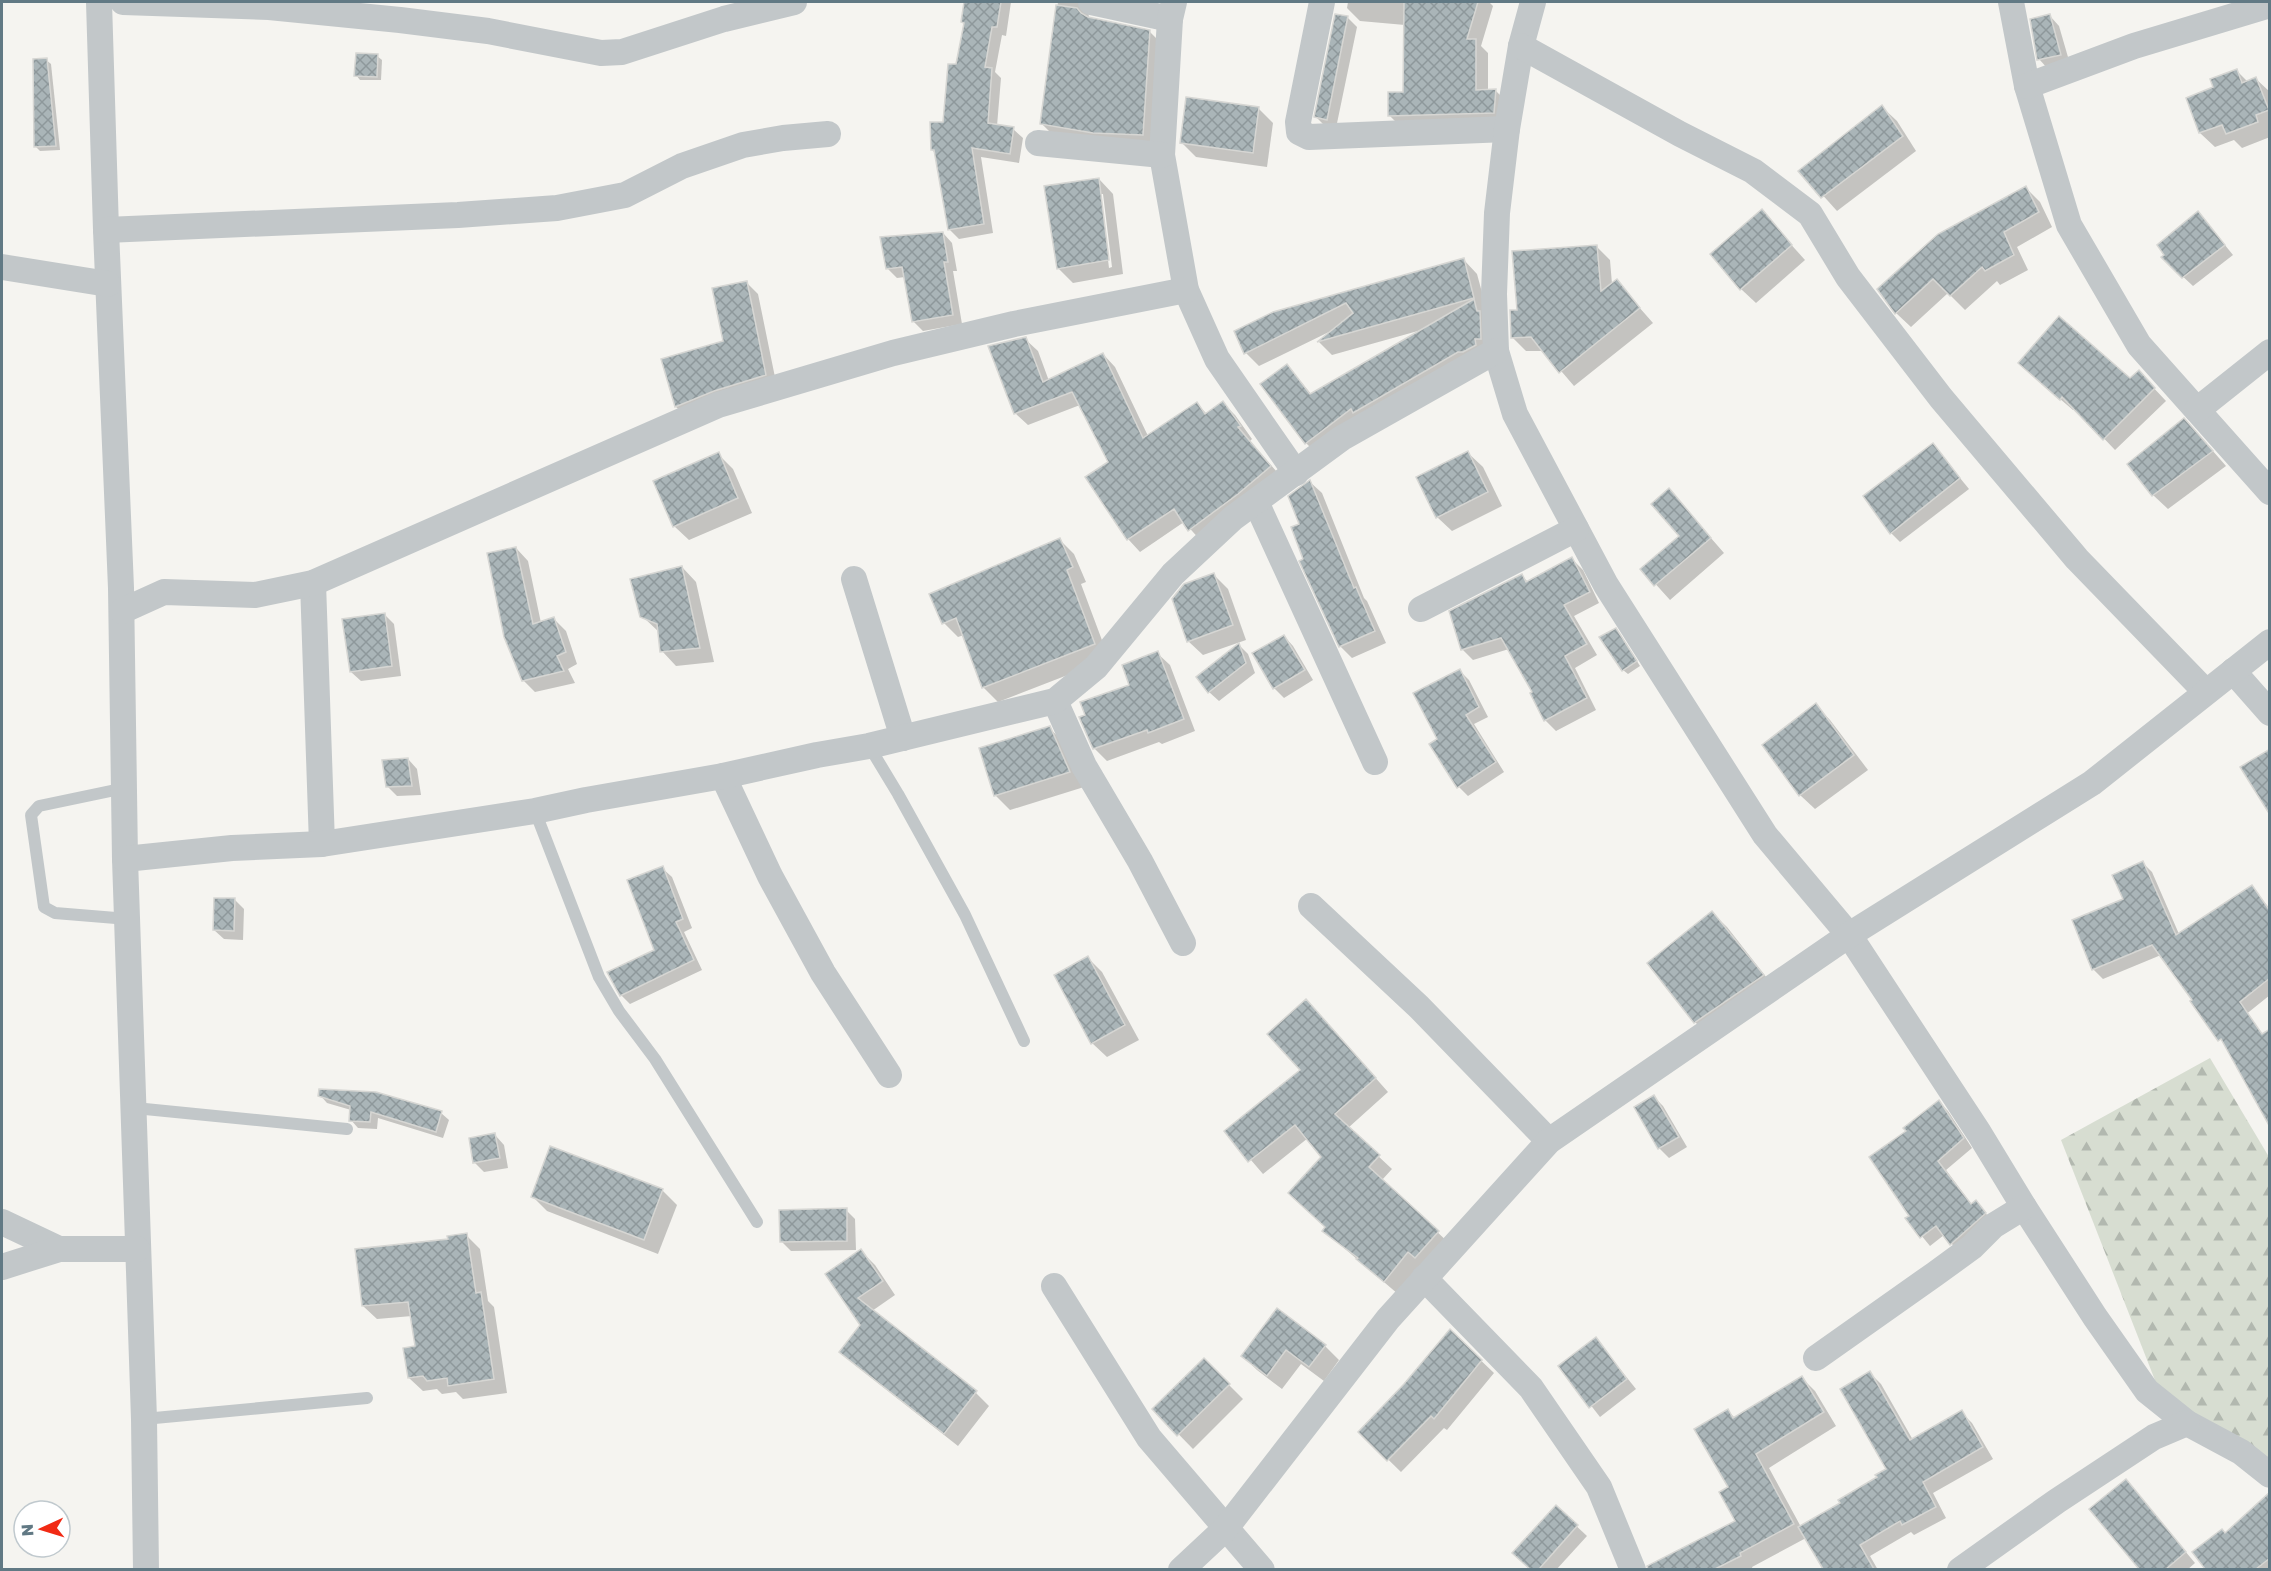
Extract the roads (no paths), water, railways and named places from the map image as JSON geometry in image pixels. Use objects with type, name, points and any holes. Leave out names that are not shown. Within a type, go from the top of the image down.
[{"type":"street","points":[[99,2],[105,230],[122,611],[125,859],[135,1108],[146,1569]]},
{"type":"street","points":[[123,2],[269,7],[400,20],[488,31],[601,53],[622,52],[724,19],[794,2]]},
{"type":"street","points":[[1091,2],[1172,10],[1162,155],[1186,290],[1217,359],[1296,473]]},
{"type":"street","points":[[1322,2],[1298,122],[1299,132],[1309,137],[1507,129]]},
{"type":"street","points":[[1533,2],[1521,46],[1507,129],[1497,225],[1494,294],[1496,351],[1515,414],[1606,585],[1765,835],[1849,935],[1979,1132],[2024,1207],[2147,1391],[2187,1423],[2241,1452],[2270,1476]]},
{"type":"street","points":[[2011,2],[2027,86],[2069,225],[2139,345],[2270,492]]},
{"type":"street","points":[[2027,86],[2134,46],[2270,5]]},
{"type":"street","points":[[1521,46],[1680,134],[1753,171],[1810,214],[1848,277],[1941,398],[2077,560],[2205,691]]},
{"type":"street","points":[[105,230],[557,208],[625,195],[682,165],[743,145],[783,138],[828,134]]},
{"type":"street","points":[[1038,143],[1162,155]]},
{"type":"street","points":[[2,267],[108,284]]},
{"type":"street","points":[[122,611],[164,592],[255,595],[313,583],[536,487],[718,405],[904,351],[1014,324],[1186,290]]},
{"type":"street","points":[[125,859],[232,848],[322,844],[535,811],[869,746],[1055,701],[1096,668],[1173,574],[1233,518],[1342,438],[1496,351]]},
{"type":"street","points":[[2197,410],[2270,352]]},
{"type":"street","points":[[1256,502],[1375,762]]},
{"type":"street","points":[[1421,609],[1576,529]]},
{"type":"street","points":[[854,579],[903,738]]},
{"type":"street","points":[[313,583],[322,844]]},
{"type":"street","points":[[1181,1569],[1226,1528],[1388,1318],[1549,1141],[1849,935],[2092,783],[2205,691],[2270,642]]},
{"type":"street","points":[[2233,671],[2270,713]]},
{"type":"street","points":[[1055,701],[1084,766],[1140,861],[1183,943]]},
{"type":"street","points":[[723,776],[770,876],[823,973],[889,1075]]},
{"type":"street","points":[[1311,906],[1419,1006],[1549,1141]]},
{"type":"street","points":[[1816,1358],[1953,1261],[1993,1226],[2024,1207]]},
{"type":"street","points":[[2,1222],[58,1249]]},
{"type":"street","points":[[2,1267],[58,1249],[138,1249]]},
{"type":"street","points":[[1424,1278],[1531,1388],[1599,1487],[1633,1569]]},
{"type":"street","points":[[1054,1286],[1149,1438],[1262,1569]]},
{"type":"street","points":[[1960,1569],[2154,1437],[2187,1423]]},
{"type":"lane","points":[[869,746],[965,915],[1024,1041]]},
{"type":"lane","points":[[124,788],[39,806],[32,815],[44,907],[55,913],[128,919]]},
{"type":"lane","points":[[535,811],[599,978],[619,1011],[656,1059],[757,1222]]},
{"type":"lane","points":[[135,1108],[347,1129]]},
{"type":"lane","points":[[144,1419],[367,1398]]}]
